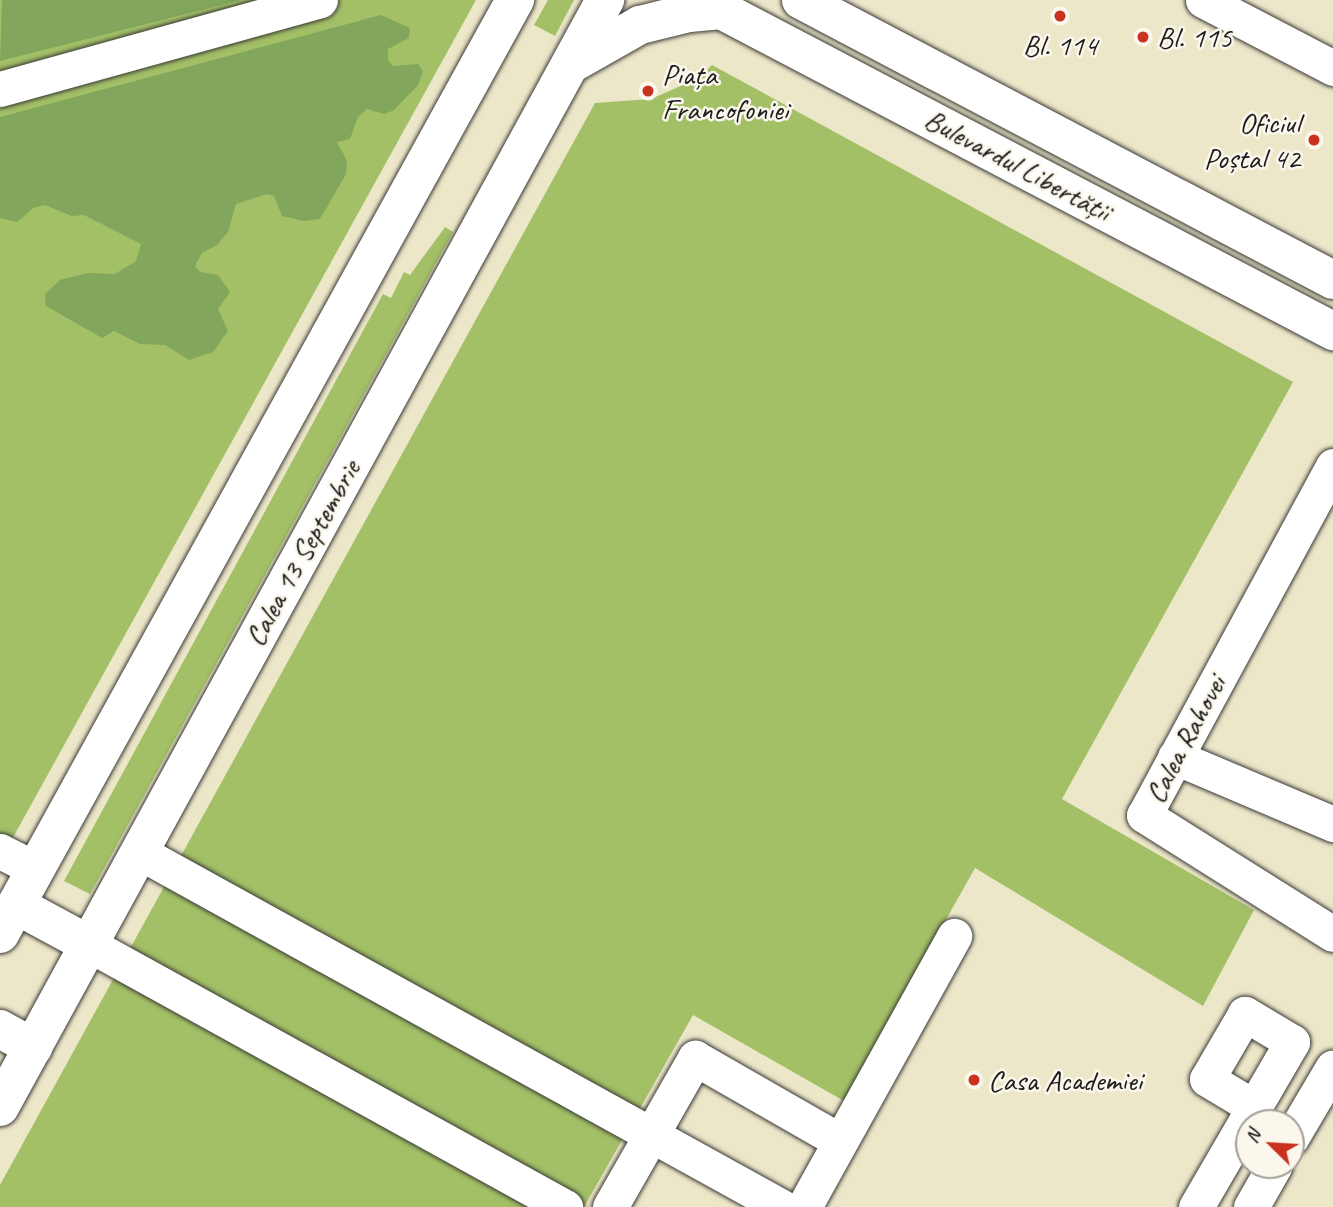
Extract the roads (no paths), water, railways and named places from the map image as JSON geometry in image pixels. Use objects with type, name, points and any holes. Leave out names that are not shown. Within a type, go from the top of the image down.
[{"type":"main road","name":"Calea 13 Septembrie","points":[[0,1107],[605,0]]},
{"type":"main road","name":"Bulevardul Libertății","points":[[801,0],[1333,280]]},
{"type":"main road","points":[[571,64],[640,25],[712,5]]},
{"type":"main road","name":"Bulevardul Libertății","points":[[712,5],[1333,331]]},
{"type":"main road","points":[[88,944],[8,919],[504,10]]},
{"type":"main road","points":[[0,1029],[33,1046]]},
{"type":"street","points":[[0,89],[320,0]]},
{"type":"street","points":[[1206,1],[1333,68]]},
{"type":"street","name":"Calea Rahovei","points":[[1333,466],[1144,815],[1333,934]]},
{"type":"street","points":[[1175,757],[1333,824]]},
{"type":"street","points":[[0,851],[35,869]]},
{"type":"street","points":[[139,852],[782,1207]]},
{"type":"street","points":[[804,1207],[954,936]]},
{"type":"street","points":[[88,944],[565,1207]]},
{"type":"street","points":[[610,1207],[695,1058],[840,1141]]},
{"type":"street","points":[[1305,1114],[1333,1067]]},
{"type":"street","points":[[1196,1207],[1254,1107]]},
{"type":"street","points":[[1251,1207],[1267,1179]]},
{"type":"place","name":"Bl. 114","points":[[1060,16]]},
{"type":"place","name":"Bl. 115","points":[[1143,37]]},
{"type":"place","name":"Piața Francofoniei","points":[[648,91]]},
{"type":"place","name":"Oficiul Poștal 42","points":[[1314,140]]},
{"type":"place","name":"Casa Academiei","points":[[974,1080]]}]
